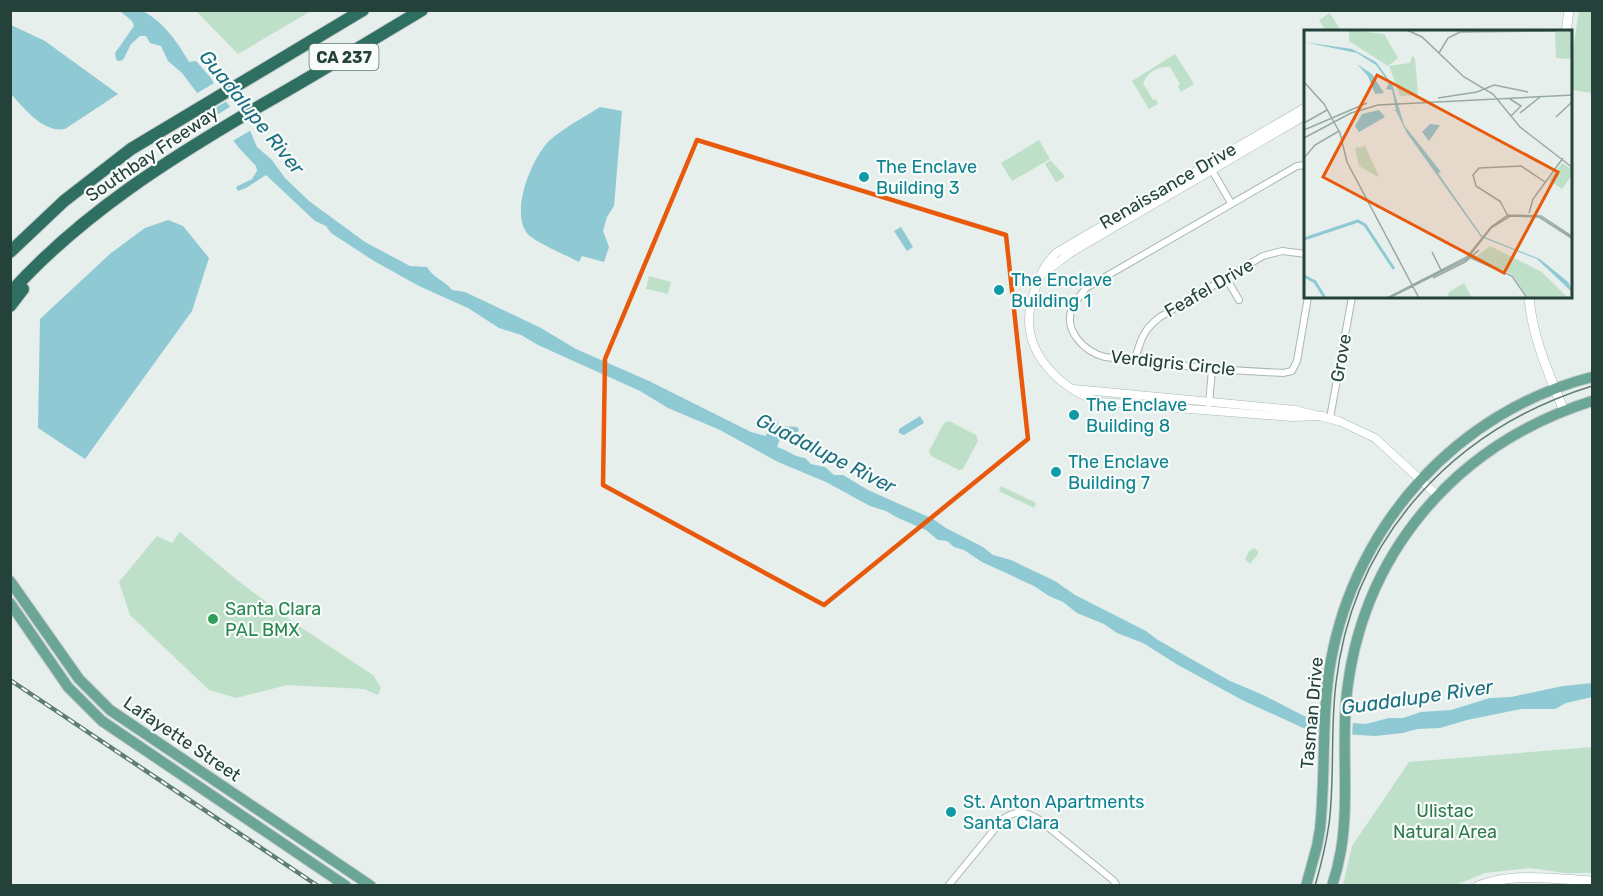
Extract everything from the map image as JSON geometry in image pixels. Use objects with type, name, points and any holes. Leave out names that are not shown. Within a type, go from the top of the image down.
[{"type":"highway","name":"Southbay Freeway","points":[[10,293],[52,250],[118,196],[192,145],[422,10]]},
{"type":"highway","name":"Southbay Freeway","points":[[10,252],[64,201],[98,173],[173,123],[362,11]]},
{"type":"highway","points":[[10,242],[34,229]]},
{"type":"highway","points":[[10,306],[52,250]]},
{"type":"main road","points":[[1566,30],[1569,10]]},
{"type":"main road","points":[[1529,298],[1535,333],[1564,411]]},
{"type":"main road","name":"Tasman Drive","points":[[1306,885],[1320,829],[1331,660],[1345,610],[1362,567],[1396,507],[1448,452],[1502,414],[1555,389],[1593,377]]},
{"type":"main road","name":"Tasman Drive","points":[[1332,885],[1341,850],[1343,830],[1346,703],[1352,663],[1364,615],[1379,578],[1407,533],[1437,495],[1462,471],[1499,444],[1564,411],[1593,401]]},
{"type":"main road","name":"Lafayette Street","points":[[10,581],[79,679],[110,710],[371,885]]},
{"type":"main road","name":"Lafayette Street","points":[[10,603],[68,687],[102,721],[346,885]]},
{"type":"main road","points":[[1478,885],[1519,877],[1593,881]]},
{"type":"street","name":"Renaissance Drive","points":[[1304,108],[1070,253],[1040,276],[1030,310],[1029,322],[1037,351],[1051,373],[1074,389],[1292,417],[1327,417],[1358,428],[1375,438],[1437,495]]},
{"type":"street","name":"Renaissance Drive","points":[[1210,167],[1304,117]]},
{"type":"street","name":"Verdigris Circle","points":[[1304,165],[1297,166],[1231,203],[1086,288],[1071,310],[1071,327],[1081,345],[1094,354],[1212,369],[1283,373],[1292,371],[1297,361],[1308,298]]},
{"type":"street","points":[[1210,167],[1231,203]]},
{"type":"street","name":"Feafel Drive","points":[[1135,359],[1142,336],[1149,325],[1160,317],[1273,253],[1282,251],[1304,254]]},
{"type":"street","points":[[1226,278],[1239,300]]},
{"type":"street","name":"Grove","points":[[1327,417],[1352,298]]},
{"type":"street","points":[[1209,406],[1212,369]]},
{"type":"street","points":[[948,885],[1003,819],[1020,811],[1038,819],[1117,885]]},
{"type":"highlighted area","points":[[697,140],[1006,235],[1028,439],[824,605],[603,485],[605,359]]},
{"type":"green space","points":[[196,11],[311,11],[238,54]]},
{"type":"green space","points":[[1579,11],[1592,11],[1592,93],[1573,90],[1573,49]]},
{"type":"green space","points":[[1330,13],[1340,30],[1325,30],[1319,20]]},
{"type":"green space","points":[[1175,54],[1194,84],[1181,92],[1178,86],[1180,84],[1170,67],[1154,70],[1143,83],[1158,104],[1149,109],[1132,81]]},
{"type":"green space","points":[[1039,140],[1050,159],[1012,181],[1001,163]]},
{"type":"green space","points":[[1051,160],[1065,177],[1056,182],[1045,164]]},
{"type":"green space","points":[[649,276],[671,282],[668,294],[646,289]]},
{"type":"green space","points":[[949,421],[976,435],[978,441],[963,469],[959,470],[931,456],[929,451],[944,423]]},
{"type":"green space","points":[[1001,486],[1036,503],[1034,508],[999,491]]},
{"type":"green space","name":"Santa Clara PAL BMX","points":[[180,532],[237,580],[296,624],[373,675],[381,688],[378,695],[364,689],[287,685],[236,698],[209,690],[130,615],[119,582],[157,536],[172,543]]},
{"type":"green space","points":[[1254,548],[1258,554],[1250,564],[1245,559],[1249,551]]},
{"type":"green space","name":"Ulistac Natural Area","points":[[1592,747],[1592,873],[1565,873],[1530,868],[1485,873],[1456,885],[1343,885],[1352,846],[1409,762]]},
{"type":"water","points":[[120,11],[142,11],[158,21],[189,62],[196,61],[211,78],[219,94],[249,128],[257,147],[272,160],[285,178],[309,201],[365,242],[410,266],[427,267],[452,290],[465,292],[541,328],[576,349],[649,381],[751,432],[766,436],[773,418],[781,426],[797,427],[799,430],[797,433],[780,439],[777,447],[805,458],[811,464],[825,467],[834,475],[843,475],[868,490],[933,519],[993,555],[1011,560],[1055,581],[1075,595],[1146,631],[1230,681],[1312,720],[1366,724],[1389,718],[1403,718],[1421,712],[1451,710],[1490,698],[1511,697],[1563,686],[1592,683],[1592,697],[1566,703],[1555,709],[1521,709],[1440,728],[1417,729],[1375,736],[1312,732],[1244,701],[1143,643],[1077,613],[1063,602],[1034,586],[982,562],[947,541],[938,540],[926,530],[870,506],[826,482],[778,462],[720,430],[668,408],[640,391],[538,345],[521,335],[499,328],[468,308],[419,286],[374,261],[331,233],[326,226],[315,221],[266,175],[238,191],[236,187],[252,179],[257,171],[256,166],[239,148],[182,73],[168,61],[161,46],[150,43],[146,36],[140,36],[131,44],[123,60],[116,59],[115,53],[134,26],[132,21]]},
{"type":"water","points":[[11,25],[45,41],[118,94],[65,129],[42,124],[28,113],[11,94]]},
{"type":"water","points":[[600,107],[622,111],[614,206],[607,217],[603,231],[609,247],[604,262],[582,256],[579,262],[543,244],[527,233],[522,223],[522,198],[530,171],[543,148],[562,131]]},
{"type":"water","points":[[168,220],[183,226],[209,258],[192,311],[85,459],[38,428],[40,319],[111,253],[145,228]]},
{"type":"water","points":[[901,227],[913,247],[907,251],[894,231]]},
{"type":"water","points":[[920,416],[924,423],[904,435],[899,433],[899,429]]},
{"type":"pier","points":[[216,82],[229,100],[208,112],[194,95]]},
{"type":"pier","points":[[233,105],[253,129],[231,142],[212,118]]},
{"type":"pier","points":[[1318,717],[1353,720],[1352,737],[1318,735]]},
{"type":"tram line","points":[[1315,886],[1329,824],[1334,701],[1346,630],[1364,581],[1388,536],[1419,496],[1455,460],[1496,430],[1542,405],[1592,386]]},
{"type":"railway","points":[[10,680],[318,886]]},
{"type":"place","name":"The Enclave Building 3","points":[[864,177]]},
{"type":"place","name":"The Enclave Building 1","points":[[999,290]]},
{"type":"place","name":"The Enclave Building 8","points":[[1074,415]]},
{"type":"place","name":"The Enclave Building 7","points":[[1056,472]]},
{"type":"place","name":"Santa Clara PAL BMX","points":[[213,619]]},
{"type":"place","name":"St. Anton Apartments Santa Clara","points":[[951,812]]},
{"type":"water label","name":"Guadalupe River","points":[[252,112]]},
{"type":"water label","name":"Guadalupe River","points":[[826,453]]},
{"type":"water label","name":"Guadalupe River","points":[[1417,697]]}]
